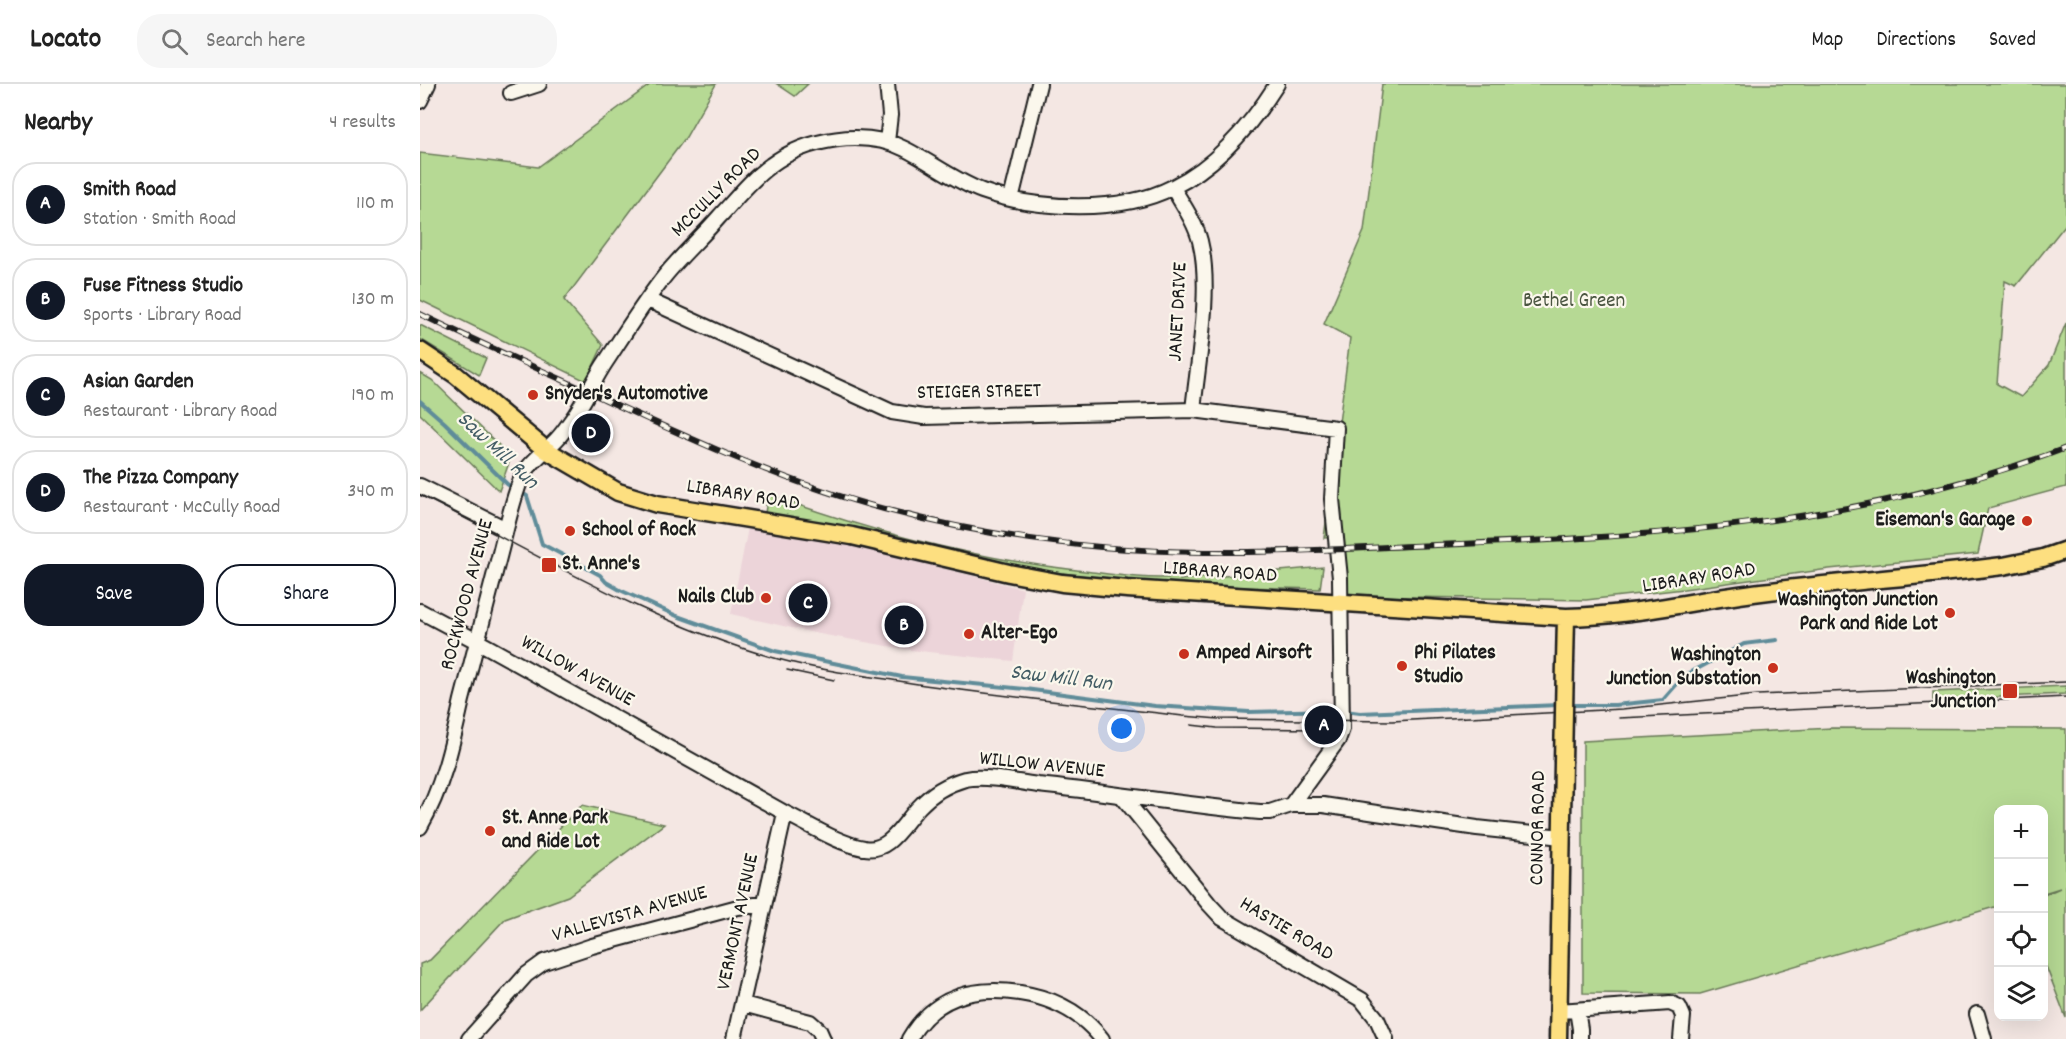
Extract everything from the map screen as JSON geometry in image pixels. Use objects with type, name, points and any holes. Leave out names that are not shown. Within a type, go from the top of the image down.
[{"type":"main road","name":"LIBRARY ROAD","points":[[420,351],[456,375],[546,450],[618,492],[657,504],[852,536],[1009,573],[1062,583],[1566,617],[1624,614],[1760,592],[2003,566],[2043,558],[2066,550]]},
{"type":"main road","name":"CONNOR ROAD","points":[[1558,1039],[1566,617]]},
{"type":"street","points":[[420,101],[428,84]]},
{"type":"street","points":[[511,93],[539,84]]},
{"type":"street","points":[[886,84],[890,115],[887,142]]},
{"type":"street","points":[[1011,199],[1039,84]]},
{"type":"street","name":"MCCULLY ROAD","points":[[546,450],[560,436],[584,402],[605,362],[662,280],[748,186],[770,165],[796,150],[826,141],[857,138],[887,142],[903,148],[963,182],[1011,199],[1054,206],[1089,206],[1149,196],[1173,188],[1206,166],[1235,140],[1255,117],[1277,84]]},
{"type":"street","name":"JANET DRIVE","points":[[1173,188],[1194,225],[1205,264],[1193,410]]},
{"type":"street","name":"STEIGER STREET","points":[[648,300],[892,412],[907,415],[924,417],[1193,410],[1336,428],[1332,499],[1340,578],[1339,603]]},
{"type":"street","name":"ROCKWOOD AVENUE","points":[[420,827],[434,803],[447,761],[522,474],[546,450]]},
{"type":"street","points":[[420,486],[506,529]]},
{"type":"street","points":[[1291,805],[1338,740],[1342,729],[1339,603]]},
{"type":"street","name":"WILLOW AVENUE","points":[[420,611],[785,813],[858,847],[872,849],[883,846],[890,841],[919,806],[935,792],[950,783],[969,778],[1260,812],[1270,812],[1291,805],[1323,805],[1478,828],[1562,837]]},
{"type":"street","name":"HASTIE ROAD","points":[[1122,796],[1222,918],[1362,1000],[1377,1019],[1386,1039]]},
{"type":"street","name":"VERMONT AVENUE","points":[[734,1039],[785,813]]},
{"type":"street","name":"VALLEVISTA AVENUE","points":[[469,1039],[526,975],[544,962],[592,946],[738,907],[764,904]]},
{"type":"street","points":[[909,1039],[927,1015],[946,1001],[964,994],[991,990],[1030,995],[1055,1002],[1075,1012],[1091,1025],[1102,1039]]},
{"type":"street","points":[[1559,1011],[1670,1003],[1679,1007],[1683,1016],[1681,1039]]},
{"type":"street","points":[[743,1004],[810,1022],[819,1030],[823,1039]]},
{"type":"street","points":[[1577,1010],[1580,1039]]},
{"type":"street","points":[[1977,1014],[1984,1039]]},
{"type":"shaded area","points":[[748,528],[874,550],[1023,589],[1013,661],[910,650],[814,633],[731,614]]},
{"type":"green space","points":[[651,84],[716,84],[686,137],[564,300],[603,345],[586,381],[420,300],[420,153],[538,167]]},
{"type":"green space","points":[[777,84],[808,84],[795,96]]},
{"type":"green space","name":"Bethel Green","points":[[1382,84],[2066,84],[2066,224],[2016,286],[2005,281],[1997,384],[2021,397],[2049,365],[2066,323],[2066,487],[1988,508],[1978,554],[1829,569],[1586,600],[1347,596],[1344,537],[1324,538],[1350,338],[1324,324],[1364,231]]},
{"type":"green space","points":[[420,325],[486,358],[479,375],[420,339]]},
{"type":"green space","points":[[420,373],[432,380],[511,457],[499,491],[420,414]]},
{"type":"green space","points":[[768,494],[884,532],[1003,559],[1120,575],[1180,577],[1180,580],[1323,567],[1320,589],[1163,585],[1028,569],[873,534],[765,513]]},
{"type":"green space","points":[[2066,686],[2066,694],[1933,700],[1933,692]]},
{"type":"green space","points":[[1832,728],[2066,729],[2066,1018],[2048,971],[2048,893],[2060,888],[2048,892],[2048,805],[1994,805],[1994,907],[1700,994],[1583,993],[1583,741]]},
{"type":"green space","points":[[582,805],[664,824],[568,896],[505,919],[420,1010],[420,964],[430,960]]},
{"type":"waterway","name":"Saw Mill Run","points":[[420,401],[513,488]]},
{"type":"waterway","name":"Saw Mill Run","points":[[520,492],[527,496],[542,544],[600,575],[606,582],[620,590],[677,616],[775,651],[902,677],[1025,689],[1155,706],[1249,712],[1337,710]]},
{"type":"waterway","name":"Saw Mill Run","points":[[1569,705],[1615,705],[1663,700],[1684,676],[1744,644],[1777,640]]},
{"type":"waterway","name":"Saw Mill Run","points":[[1345,711],[1360,713],[1559,705]]},
{"type":"tram line","points":[[420,495],[640,607],[685,627],[778,659],[838,672],[1076,704],[1219,719],[1392,721],[1622,709],[1757,695],[2066,682]]},
{"type":"tram line","points":[[787,670],[834,680]]},
{"type":"tram line","points":[[1619,718],[2066,697]]},
{"type":"tram line","points":[[1191,725],[1217,728],[1323,729]]},
{"type":"railway","points":[[420,314],[674,431],[812,487],[923,519],[1003,535],[1124,549],[1205,552],[1292,551],[1516,542],[1676,531],[1834,510],[1912,495],[1990,474],[2066,448]]},
{"type":"place","name":"Snyder's Automotive","points":[[533,395]]},
{"type":"place","name":"The Pizza Company","points":[[591,433]]},
{"type":"place","name":"Eiseman's Garage","points":[[2027,521]]},
{"type":"place","name":"School of Rock","points":[[570,531]]},
{"type":"place","name":"St. Anne's","points":[[549,565]]},
{"type":"place","name":"Nails Club","points":[[766,598]]},
{"type":"place","name":"Asian Garden","points":[[808,603]]},
{"type":"place","name":"Washington Junction Park and Ride Lot","points":[[1950,613]]},
{"type":"place","name":"Fuse Fitness Studio","points":[[904,625]]},
{"type":"place","name":"Alter-Ego","points":[[969,634]]},
{"type":"place","name":"Amped Airsoft","points":[[1184,654]]},
{"type":"place","name":"Phi Pilates Studio","points":[[1402,666]]},
{"type":"place","name":"Washington Junction Substation","points":[[1773,668]]},
{"type":"place","name":"Washington Junction","points":[[2010,691]]},
{"type":"place","name":"Smith Road","points":[[1324,725]]},
{"type":"place","name":"St. Anne Park and Ride Lot","points":[[490,831]]}]
